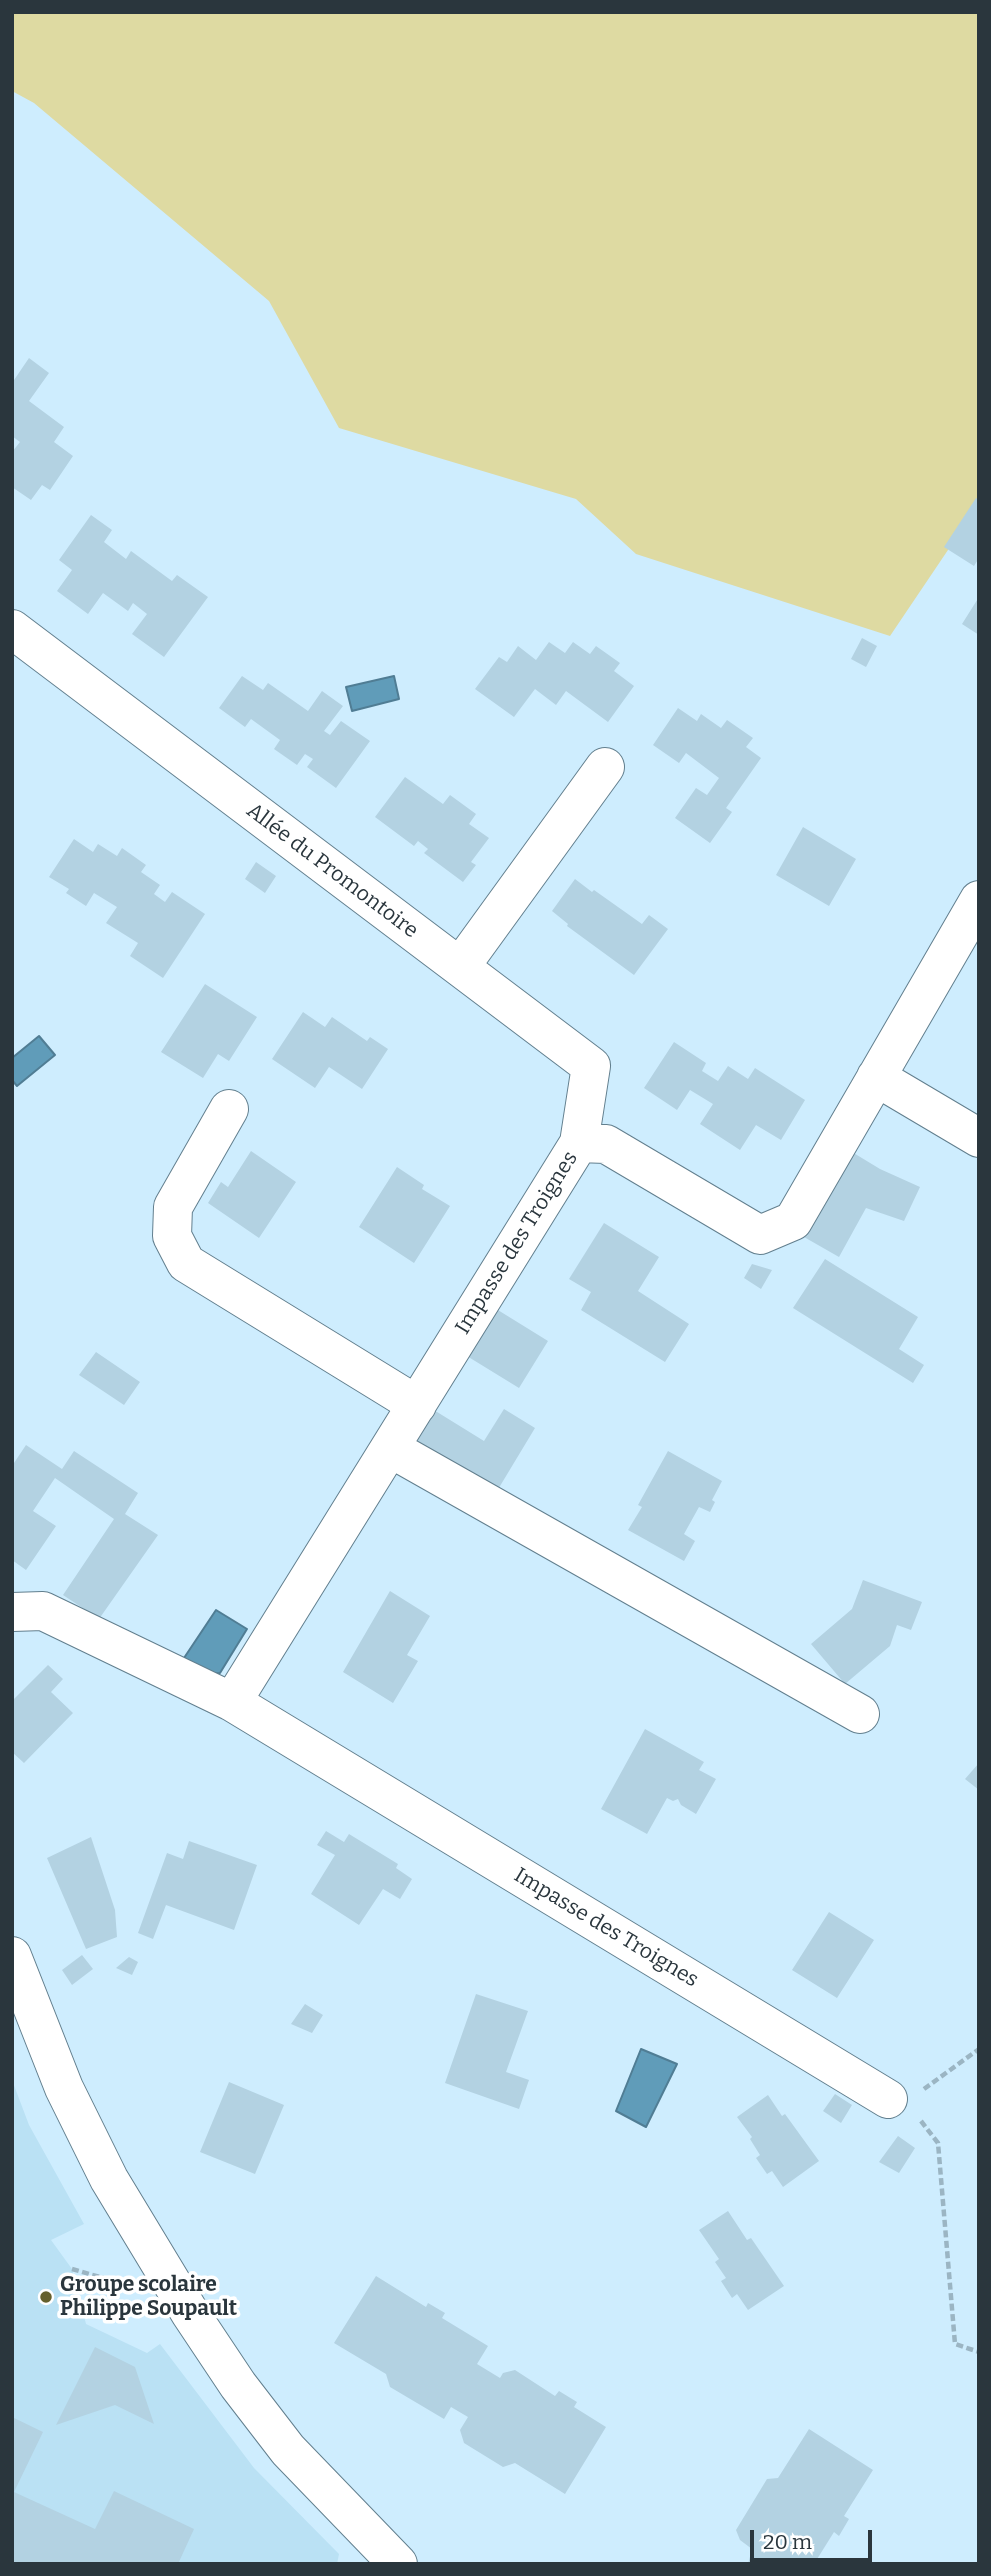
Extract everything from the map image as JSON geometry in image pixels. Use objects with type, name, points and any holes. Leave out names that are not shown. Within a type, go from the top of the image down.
[{"type":"street","name":"Allée du Promontoire","points":[[12,629],[591,1066],[579,1143]]},
{"type":"street","points":[[460,968],[605,767]]},
{"type":"street","name":"Impasse des Troignes","points":[[232,1702],[579,1143],[606,1144],[760,1234],[793,1221],[979,900]]},
{"type":"street","points":[[876,1077],[979,1139]]},
{"type":"street","points":[[229,1109],[173,1207],[172,1236],[186,1263],[416,1405]]},
{"type":"street","points":[[390,1448],[860,1714]]},
{"type":"street","name":"Impasse des Troignes","points":[[12,1612],[43,1611],[232,1702],[895,2098]]},
{"type":"street","points":[[12,1956],[64,2088],[109,2179],[190,2313],[238,2385],[288,2450],[398,2564]]},
{"type":"path","points":[[895,2098],[912,2098],[979,2049]]},
{"type":"path","points":[[895,2098],[938,2143],[955,2344],[979,2352]]},
{"type":"shaded area","points":[[12,12],[979,12],[979,504],[890,636],[636,554],[576,499],[339,428],[269,301],[34,103],[12,91]]},
{"type":"shaded area","points":[[394,676],[399,699],[352,711],[346,687]]},
{"type":"shaded area","points":[[39,1036],[55,1055],[17,1086],[12,1080],[12,1058]]},
{"type":"shaded area","points":[[216,1610],[247,1629],[220,1673],[196,1674],[180,1664]]},
{"type":"shaded area","points":[[641,2049],[677,2064],[646,2127],[616,2111]]},
{"type":"shaded area","name":"Groupe scolaire Philippe Soupault","points":[[12,2080],[29,2125],[84,2224],[51,2240],[72,2269],[86,2324],[147,2353],[160,2344],[254,2468],[339,2554],[337,2564],[12,2564]]},
{"type":"building","points":[[29,358],[49,373],[29,401],[64,427],[54,442],[73,456],[50,490],[42,485],[31,500],[12,487],[12,452],[20,442],[12,436],[12,383]]},
{"type":"building","points":[[976,498],[979,500],[979,558],[974,566],[944,547]]},
{"type":"building","points":[[91,515],[112,530],[104,542],[126,559],[131,551],[172,581],[177,575],[208,597],[164,657],[132,634],[147,614],[133,603],[128,611],[103,593],[88,614],[57,591],[72,570],[59,560]]},
{"type":"building","points":[[979,597],[979,635],[962,624]]},
{"type":"building","points":[[862,638],[877,646],[866,667],[851,659]]},
{"type":"building","points":[[549,642],[565,653],[573,642],[590,654],[596,646],[620,663],[614,671],[634,686],[608,722],[566,691],[556,705],[535,689],[514,717],[475,689],[499,657],[507,662],[518,646],[536,660]]},
{"type":"building","points":[[242,676],[263,690],[268,683],[308,711],[322,691],[343,706],[324,731],[330,735],[341,721],[370,741],[336,788],[307,767],[313,759],[305,754],[297,765],[274,749],[280,740],[251,719],[245,727],[219,708]]},
{"type":"building","points":[[678,708],[697,721],[701,714],[721,728],[727,720],[753,738],[746,747],[761,758],[726,808],[732,812],[710,843],[675,818],[696,788],[707,795],[719,778],[686,753],[679,763],[653,745]]},
{"type":"building","points":[[405,777],[443,804],[450,795],[476,814],[469,824],[489,838],[471,862],[476,865],[463,882],[424,853],[428,849],[418,841],[414,846],[375,817]]},
{"type":"building","points":[[803,827],[856,859],[829,906],[776,875]]},
{"type":"building","points":[[74,839],[93,852],[98,844],[117,856],[122,848],[146,865],[141,872],[160,885],[154,894],[165,902],[172,892],[205,914],[163,978],[130,956],[138,943],[106,923],[117,907],[94,893],[86,906],[66,893],[69,889],[49,877]]},
{"type":"building","points":[[256,862],[276,876],[265,893],[245,879]]},
{"type":"building","points":[[575,879],[642,924],[649,915],[668,929],[634,975],[567,926],[568,924],[552,911]]},
{"type":"building","points":[[205,984],[257,1017],[229,1061],[218,1054],[203,1078],[161,1052]]},
{"type":"building","points":[[303,1012],[325,1027],[332,1017],[367,1041],[370,1037],[388,1049],[362,1089],[329,1067],[315,1088],[272,1059]]},
{"type":"building","points":[[674,1042],[706,1063],[702,1071],[718,1081],[728,1066],[748,1079],[755,1068],[805,1100],[781,1140],[756,1125],[740,1150],[700,1124],[713,1104],[690,1090],[677,1110],[644,1088]]},
{"type":"building","points":[[251,1151],[296,1182],[259,1238],[208,1203],[221,1182],[228,1187]]},
{"type":"building","points":[[852,1152],[880,1169],[920,1187],[904,1221],[866,1208],[839,1257],[804,1237]]},
{"type":"building","points":[[397,1167],[424,1185],[422,1189],[450,1206],[414,1263],[359,1227]]},
{"type":"building","points":[[604,1223],[659,1257],[638,1291],[689,1324],[665,1362],[581,1310],[591,1292],[569,1279]]},
{"type":"building","points":[[825,1259],[918,1317],[899,1349],[924,1365],[913,1383],[793,1308]]},
{"type":"building","points":[[752,1264],[772,1270],[761,1289],[744,1278]]},
{"type":"building","points":[[493,1307],[548,1341],[519,1388],[462,1353]]},
{"type":"building","points":[[96,1352],[140,1382],[124,1405],[79,1375]]},
{"type":"building","points":[[429,1407],[484,1441],[504,1409],[535,1428],[497,1491],[410,1439]]},
{"type":"building","points":[[26,1445],[62,1469],[74,1451],[138,1493],[125,1514],[158,1535],[99,1619],[63,1595],[114,1519],[55,1478],[33,1511],[56,1526],[26,1570],[12,1560],[12,1466]]},
{"type":"building","points":[[668,1451],[722,1481],[712,1500],[715,1502],[710,1512],[699,1507],[684,1534],[695,1541],[684,1561],[628,1530],[642,1507],[638,1505]]},
{"type":"building","points":[[863,1580],[922,1602],[911,1630],[897,1625],[890,1646],[845,1684],[811,1644],[852,1609]]},
{"type":"building","points":[[390,1591],[430,1616],[407,1655],[418,1661],[393,1703],[343,1672]]},
{"type":"building","points":[[48,1665],[63,1679],[51,1692],[73,1713],[24,1763],[12,1752],[12,1701]]},
{"type":"building","points":[[645,1729],[704,1762],[699,1770],[716,1779],[696,1814],[681,1805],[678,1799],[673,1801],[667,1798],[647,1834],[601,1809]]},
{"type":"building","points":[[979,1763],[979,1790],[965,1779]]},
{"type":"building","points":[[326,1831],[344,1842],[349,1834],[398,1864],[396,1868],[412,1879],[400,1899],[383,1889],[359,1925],[311,1894],[335,1855],[317,1845]]},
{"type":"building","points":[[91,1837],[115,1910],[117,1937],[86,1949],[47,1858]]},
{"type":"building","points":[[189,1841],[257,1865],[234,1930],[166,1905],[153,1939],[138,1933],[167,1853],[183,1859]]},
{"type":"building","points":[[829,1912],[874,1940],[837,1998],[792,1970]]},
{"type":"building","points":[[82,1955],[93,1969],[72,1985],[62,1970]]},
{"type":"building","points":[[129,1957],[138,1962],[132,1975],[116,1968]]},
{"type":"building","points":[[476,1994],[528,2011],[506,2072],[529,2080],[519,2109],[445,2083]]},
{"type":"building","points":[[305,2004],[323,2015],[312,2033],[291,2024]]},
{"type":"building","points":[[229,2082],[284,2105],[255,2174],[200,2152]]},
{"type":"building","points":[[835,2094],[852,2105],[841,2123],[823,2111]]},
{"type":"building","points":[[768,2095],[819,2161],[783,2187],[772,2171],[767,2174],[756,2158],[760,2155],[750,2139],[752,2137],[737,2117]]},
{"type":"building","points":[[898,2136],[915,2148],[899,2173],[879,2162]]},
{"type":"building","points":[[728,2211],[747,2240],[751,2238],[784,2286],[748,2310],[737,2294],[732,2298],[721,2281],[726,2278],[715,2262],[719,2259],[699,2230]]},
{"type":"building","points":[[376,2276],[426,2307],[428,2303],[445,2313],[442,2318],[488,2346],[477,2364],[500,2378],[503,2373],[515,2370],[555,2396],[559,2391],[577,2402],[574,2407],[606,2427],[565,2494],[515,2463],[503,2467],[464,2443],[460,2430],[468,2417],[451,2407],[444,2419],[390,2387],[386,2374],[334,2343]]},
{"type":"building","points":[[95,2347],[135,2367],[154,2424],[115,2405],[56,2425]]},
{"type":"building","points":[[12,2417],[43,2432],[14,2492],[95,2529],[114,2491],[194,2529],[178,2564],[12,2564]]},
{"type":"building","points":[[809,2429],[873,2470],[844,2516],[849,2519],[839,2536],[834,2532],[814,2564],[748,2564],[752,2549],[740,2540],[736,2530],[767,2479],[778,2478]]},
{"type":"place","name":"Groupe scolaire Philippe Soupault","points":[[46,2297]]}]
